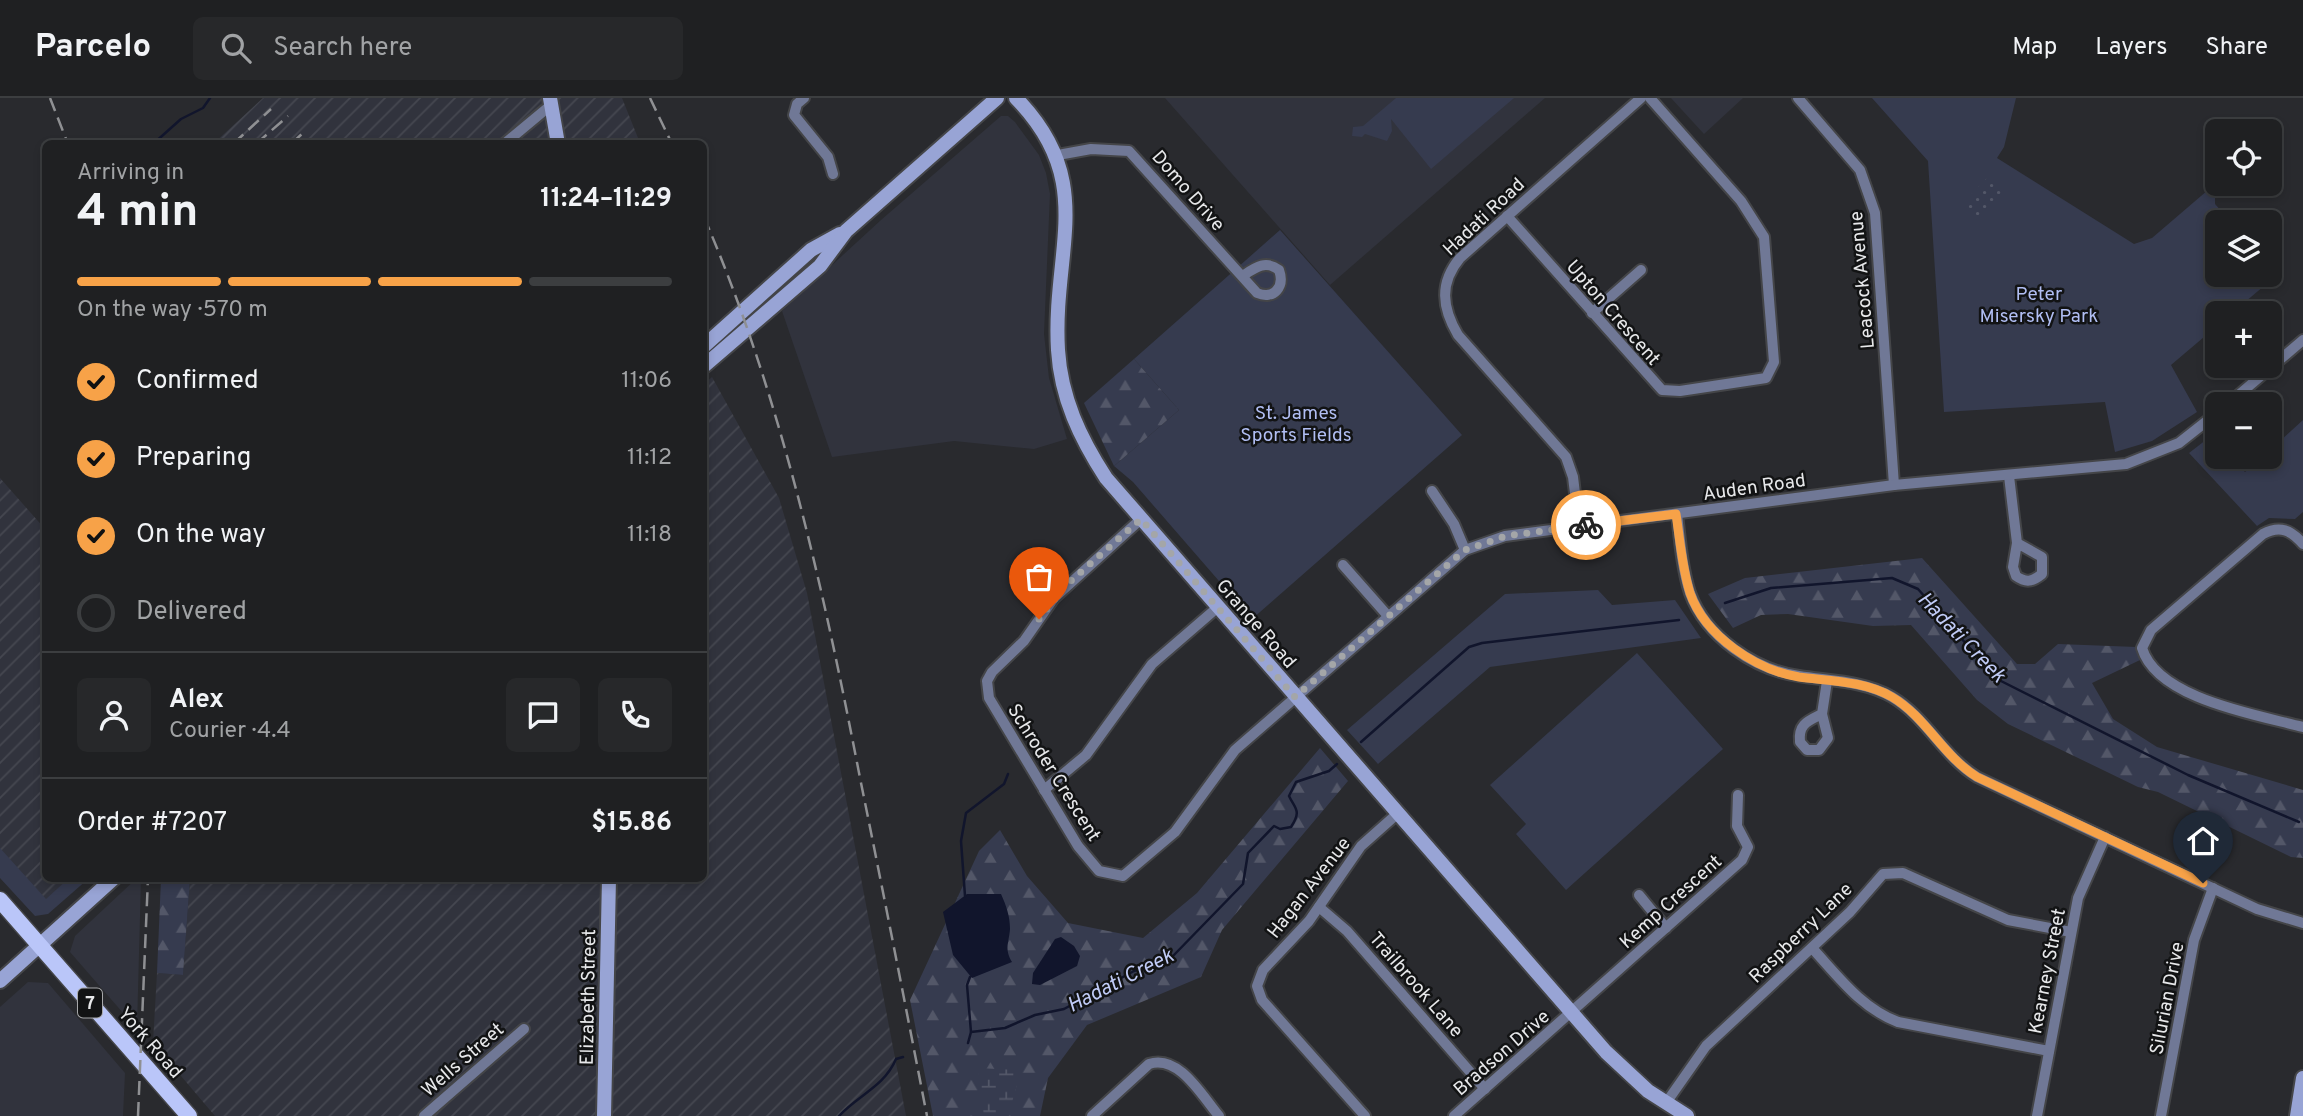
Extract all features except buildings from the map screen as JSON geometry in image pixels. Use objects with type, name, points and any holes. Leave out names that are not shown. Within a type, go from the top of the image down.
[{"type":"main road","points":[[707,363],[820,266],[846,231],[997,98]]},
{"type":"main road","name":"Grange Road","points":[[1016,98],[1044,132],[1058,155],[1066,208],[1057,331],[1064,391],[1084,445],[1105,478],[1571,1014],[1633,1079],[1687,1116]]},
{"type":"main road","points":[[550,101],[557,140]]},
{"type":"main road","points":[[707,343],[811,250],[846,231]]},
{"type":"main road","points":[[0,981],[110,882]]},
{"type":"main road","name":"Elizabeth Street","points":[[604,1115],[609,882]]},
{"type":"main road","name":"York Road","points":[[0,900],[189,1116]]},
{"type":"main road","points":[[2297,1116],[2303,1078]]},
{"type":"street","points":[[804,98],[797,104],[794,115],[828,157],[833,174]]},
{"type":"street","name":"Hadati Road","points":[[1579,526],[1573,477],[1566,457],[1458,335],[1449,320],[1444,302],[1449,272],[1507,216],[1641,98]]},
{"type":"street","name":"Upton Crescent","points":[[1507,216],[1654,385],[1670,392],[1766,378],[1774,362],[1764,237],[1741,201],[1650,98]]},
{"type":"street","name":"Leacock Avenue","points":[[1798,98],[1860,170],[1875,213],[1894,485]]},
{"type":"street","points":[[508,140],[550,101]]},
{"type":"street","name":"Domo Drive","points":[[1058,155],[1091,149],[1129,152],[1244,275]]},
{"type":"street","points":[[1592,313],[1641,270]]},
{"type":"street","points":[[2242,392],[2303,340]]},
{"type":"street","name":"Auden Road","points":[[1295,697],[1465,550],[1506,536],[1894,485],[2126,464],[2179,443],[2205,422]]},
{"type":"street","points":[[2009,476],[2017,543]]},
{"type":"street","points":[[1432,491],[1454,524],[1465,550]]},
{"type":"street","points":[[1676,514],[1691,595],[1718,632],[1748,660],[1767,669],[1875,689],[1894,698],[1914,715],[1964,769],[2270,914],[2303,923]]},
{"type":"street","name":"Schroder Crescent","points":[[1141,519],[1054,598],[1024,641],[992,672],[987,681],[989,698],[1079,846],[1100,871],[1122,876],[1175,832],[1235,750],[1295,697]]},
{"type":"street","points":[[2303,544],[2289,531],[2279,528],[2263,534],[2151,630],[2143,648],[2152,666],[2181,690],[2303,727]]},
{"type":"street","points":[[1343,565],[1388,616]]},
{"type":"street","points":[[1044,790],[1086,755],[1152,664],[1218,607]]},
{"type":"street","points":[[1822,714],[1827,681]]},
{"type":"street","name":"Kemp Crescent","points":[[1571,1014],[1746,853],[1745,837],[1737,826],[1738,795]]},
{"type":"street","name":"Hagan Avenue","points":[[1365,1116],[1258,994],[1259,978],[1263,970],[1300,932],[1361,846],[1397,814]]},
{"type":"street","name":"Kearney Street","points":[[2037,1116],[2081,886],[2105,837]]},
{"type":"street","name":"Raspberry Lane","points":[[1666,1103],[1706,1046],[1850,912],[1876,880],[1892,871],[1903,873],[1995,916],[2071,932]]},
{"type":"street","name":"Silurian Drive","points":[[2161,1116],[2194,940],[2213,888]]},
{"type":"street","points":[[1639,895],[1667,928]]},
{"type":"street","name":"Trailbrook Lane","points":[[1319,907],[1347,931],[1485,1089]]},
{"type":"street","points":[[1812,948],[1864,1003],[1898,1023],[2049,1051]]},
{"type":"street","name":"Bradson Drive","points":[[1454,1116],[1571,1014]]},
{"type":"street","name":"Wells Street","points":[[424,1116],[524,1029]]},
{"type":"street","points":[[1092,1116],[1149,1064],[1157,1061],[1177,1067],[1219,1116]]},
{"type":"shaded area","points":[[263,98],[622,98],[639,140],[217,140]]},
{"type":"shaded area","points":[[1165,98],[1545,98],[1330,285]]},
{"type":"shaded area","points":[[1671,98],[1743,98],[1704,134]]},
{"type":"shaded area","points":[[1001,116],[1008,116],[1015,122],[1039,155],[1046,173],[1050,194],[1044,334],[1049,378],[1067,439],[1034,449],[954,441],[832,457],[782,311],[881,220]]},
{"type":"shaded area","points":[[712,377],[779,498],[807,593],[906,1116],[215,1116],[153,1043],[157,973],[183,975],[190,882],[707,882],[707,381]]},
{"type":"shaded area","points":[[0,478],[42,526],[42,882],[77,882],[40,914],[0,875]]},
{"type":"shaded area","points":[[133,882],[141,882],[137,1029],[70,952],[75,936]]},
{"type":"shaded area","points":[[967,894],[1001,894],[1010,924],[1008,949],[1012,962],[972,978],[953,955],[943,912]]},
{"type":"shaded area","points":[[1061,937],[1074,946],[1080,956],[1077,966],[1040,985],[1032,984],[1033,973],[1055,939]]},
{"type":"shaded area","points":[[28,982],[48,983],[125,1073],[123,1116],[0,1116],[0,1007]]},
{"type":"green space","points":[[1396,98],[1514,98],[1431,169],[1391,119],[1392,131],[1387,141],[1365,134],[1362,137],[1352,136],[1353,127],[1363,126]]},
{"type":"green space","name":"Peter Misersky Park","points":[[1872,98],[2016,98],[2004,147],[1997,158],[2134,244],[2152,238],[2205,193],[2205,196],[2215,196],[2215,204],[2220,210],[2205,210],[2205,287],[2263,287],[2246,301],[2205,301],[2205,336],[2171,365],[2197,412],[2152,441],[2115,452],[2105,402],[1944,412],[1928,161]]},
{"type":"green space","points":[[1991,174],[2006,189],[1979,218],[1963,203]]},
{"type":"green space","name":"St. James Sports Fields","points":[[1280,230],[1462,435],[1252,619],[1133,482],[1114,466],[1179,410],[1134,359]]},
{"type":"green space","points":[[1134,359],[1179,410],[1114,466],[1084,403]]},
{"type":"green space","points":[[2303,420],[2303,512],[2295,519],[2269,518],[2257,526],[2189,453],[2205,441],[2205,469],[2242,469],[2245,472],[2248,469],[2282,469],[2282,439]]},
{"type":"green space","points":[[1922,558],[2017,664],[2035,664],[2058,644],[2136,647],[2140,660],[2092,683],[2113,719],[2157,747],[2303,790],[2303,858],[2291,857],[2158,792],[2138,787],[2008,724],[1977,700],[1911,625],[1873,626],[1788,614],[1761,615],[1733,628],[1708,594],[1745,578]]},
{"type":"green space","points":[[1598,590],[1612,605],[1675,600],[1701,638],[1490,667],[1378,764],[1347,730],[1505,594]]},
{"type":"green space","points":[[1637,653],[1723,749],[1566,890],[1516,834],[1526,824],[1490,785]]},
{"type":"green space","points":[[1320,748],[1348,781],[1222,930],[1201,977],[1087,1025],[1048,1078],[1040,1116],[933,1116],[910,1000],[979,851],[1000,830],[1027,876],[1068,923],[1143,938],[1197,893]]},
{"type":"green space","points":[[0,848],[46,899],[65,882],[85,882],[48,914],[35,916],[0,878]]},
{"type":"green space","points":[[161,882],[190,882],[183,975],[157,973]]},
{"type":"green space","points":[[978,1068],[1016,1070],[1020,1075],[1008,1116],[984,1116]]},
{"type":"waterway","points":[[157,140],[181,119],[203,108],[210,98]]},
{"type":"waterway","name":"Hadati Creek","points":[[1725,603],[1771,588],[1892,578],[1918,589],[1997,679],[2188,775],[2299,822]]},
{"type":"waterway","name":"Hadati Creek","points":[[1361,742],[1469,647],[1482,643],[1679,620]]},
{"type":"waterway","name":"Hadati Creek","points":[[968,1043],[971,1032],[1005,1028],[1035,1015],[1064,1009],[1134,971],[1172,957],[1243,884],[1248,853],[1274,826],[1280,829],[1291,827],[1297,813],[1289,796],[1296,782],[1329,771],[1337,764]]},
{"type":"waterway","points":[[965,896],[961,841],[966,813],[1004,784],[1008,774]]},
{"type":"waterway","points":[[970,977],[967,985],[971,1032]]},
{"type":"waterway","points":[[839,1116],[878,1084],[896,1059],[903,1057]]},
{"type":"railway","points":[[50,98],[66,140]]},
{"type":"railway","points":[[650,98],[670,140]]},
{"type":"railway","points":[[237,140],[271,109]]},
{"type":"railway","points":[[261,140],[288,116]]},
{"type":"railway","points":[[295,140],[303,133]]},
{"type":"railway","points":[[707,225],[756,353],[815,564],[846,706],[927,1116]]},
{"type":"railway","points":[[138,1116],[148,882]]},
{"type":"way so far","points":[[1039,619],[1064,587],[1141,519],[1295,697],[1465,550],[1506,536],[1586,525]]},
{"type":"route","points":[[1586,525],[1676,514],[1685,575],[1691,595],[1718,632],[1748,660],[1786,675],[1855,684],[1894,698],[1914,715],[1952,758],[1977,777],[2203,883]]}]
